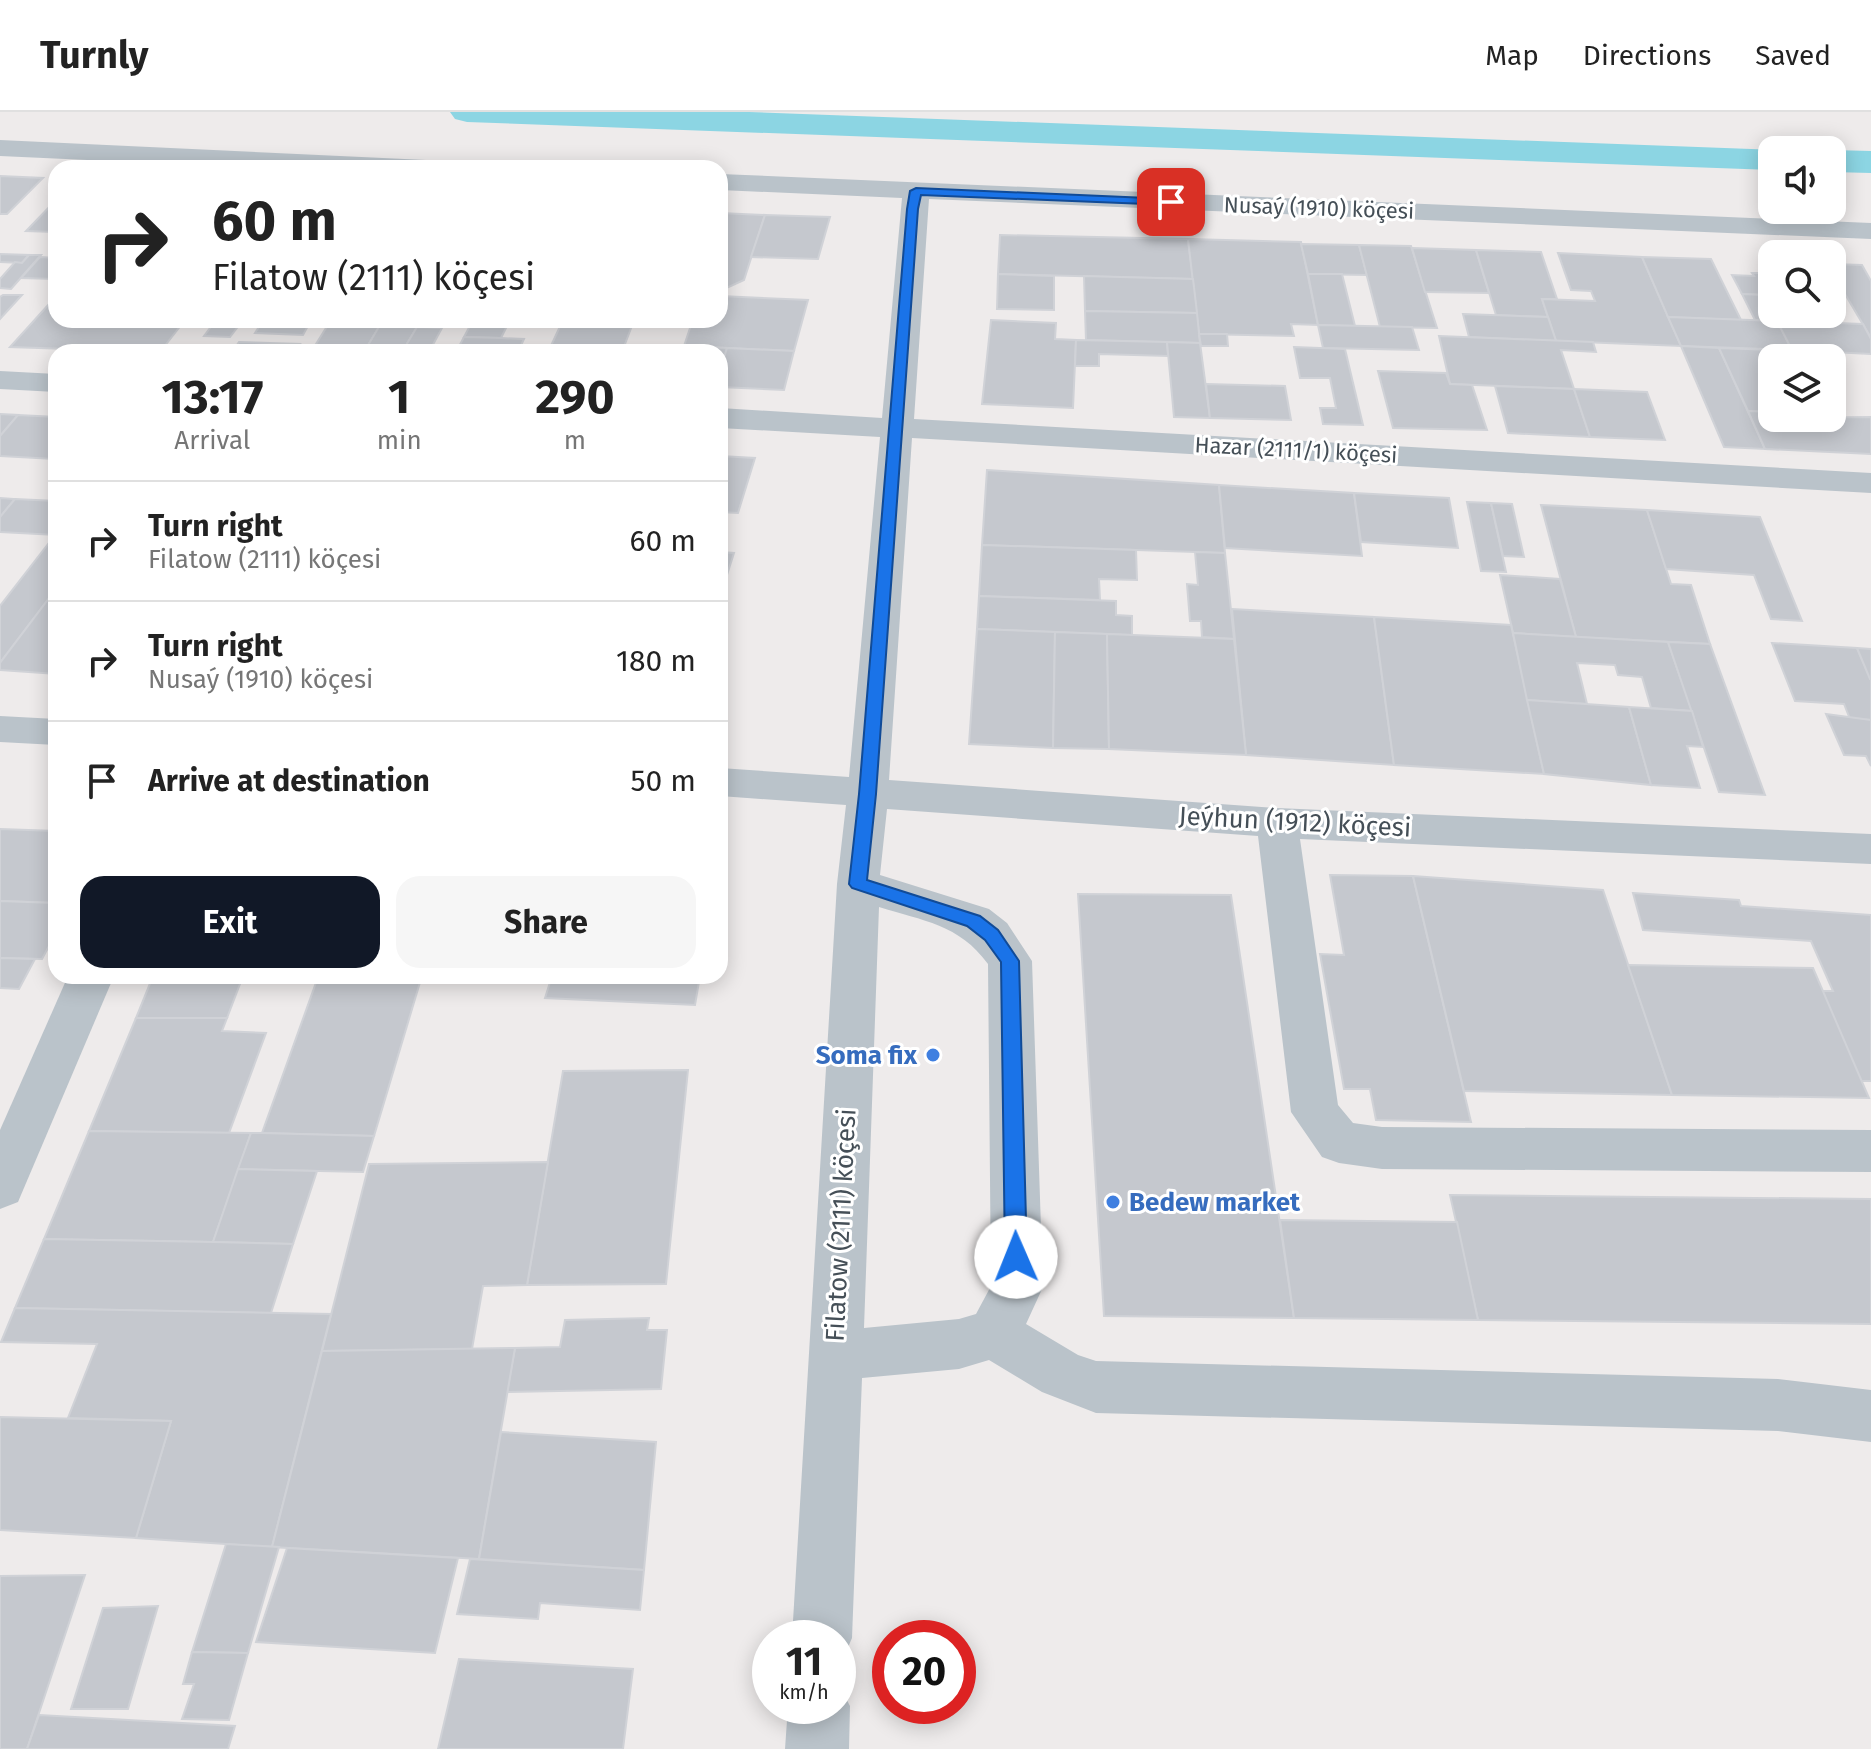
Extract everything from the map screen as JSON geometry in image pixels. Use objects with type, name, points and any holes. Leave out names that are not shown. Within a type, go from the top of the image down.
[{"type":"street","points":[[0,148],[256,160]]},
{"type":"street","name":"Nusaý (1910) köçesi","points":[[728,182],[1871,231]]},
{"type":"street","name":"Filatow (2111) köçesi","points":[[823,1620],[858,884],[868,794],[916,191]]},
{"type":"street","points":[[0,380],[48,383]]},
{"type":"street","name":"Hazar (2111/1) köçesi","points":[[728,418],[1871,483]]},
{"type":"street","points":[[0,729],[48,732]]},
{"type":"street","name":"Jeýhun (1912) köçesi","points":[[728,783],[1277,823],[1871,849]]},
{"type":"street","points":[[1277,823],[1315,1112],[1339,1142],[1382,1148],[1871,1151]]},
{"type":"street","points":[[858,884],[974,921],[991,935],[1010,961],[1017,1287],[994,1334]]},
{"type":"street","points":[[0,1187],[88,984]]},
{"type":"street","points":[[834,1356],[959,1344],[994,1334],[1061,1374],[1096,1387],[1778,1405],[1871,1416]]},
{"type":"street","points":[[817,1749],[818,1724]]},
{"type":"building","points":[[0,176],[43,178],[7,214],[0,214]]},
{"type":"building","points":[[48,208],[48,232],[26,231]]},
{"type":"building","points":[[728,213],[765,215],[744,280],[728,287]]},
{"type":"building","points":[[765,215],[830,217],[818,259],[751,257]]},
{"type":"building","points":[[1000,235],[1188,239],[1193,279],[998,274]]},
{"type":"building","points":[[1188,239],[1301,242],[1318,325],[1291,324],[1294,336],[1199,334]]},
{"type":"building","points":[[1301,244],[1359,245],[1367,275],[1308,274]]},
{"type":"building","points":[[1359,245],[1411,246],[1437,328],[1380,327]]},
{"type":"building","points":[[1412,248],[1476,250],[1489,293],[1425,292]]},
{"type":"building","points":[[1476,250],[1541,252],[1557,299],[1542,299],[1548,317],[1496,315]]},
{"type":"building","points":[[1558,253],[1642,257],[1681,346],[1556,341],[1542,299],[1595,301],[1591,291],[1571,290]]},
{"type":"building","points":[[0,254],[29,255],[22,263],[0,262]]},
{"type":"building","points":[[29,255],[41,255],[11,289],[0,288],[0,279],[15,262],[22,263]]},
{"type":"building","points":[[40,257],[48,258],[48,279],[21,278]]},
{"type":"building","points":[[1642,257],[1711,259],[1741,320],[1668,317]]},
{"type":"building","points":[[1846,264],[1862,265],[1871,281],[1871,338],[1846,296]]},
{"type":"building","points":[[1752,273],[1758,273],[1758,295],[1742,294],[1732,275],[1754,276]]},
{"type":"building","points":[[998,274],[1054,276],[1054,310],[997,309]]},
{"type":"building","points":[[1308,274],[1342,274],[1355,326],[1318,325]]},
{"type":"building","points":[[1084,276],[1193,279],[1197,313],[1085,311]]},
{"type":"building","points":[[1742,294],[1758,295],[1758,320],[1755,320]]},
{"type":"building","points":[[22,295],[0,319],[0,297]]},
{"type":"building","points":[[728,296],[808,300],[794,351],[728,348],[728,344],[685,344],[690,328],[728,328]]},
{"type":"building","points":[[48,305],[48,328],[179,328],[166,344],[10,347]]},
{"type":"building","points":[[1085,311],[1197,313],[1200,343],[1086,340]]},
{"type":"building","points":[[1463,314],[1548,317],[1556,341],[1469,337]]},
{"type":"building","points":[[1668,317],[1758,320],[1758,328],[1781,328],[1789,344],[1758,344],[1758,349],[1681,346]]},
{"type":"building","points":[[991,320],[1056,323],[1055,339],[1076,340],[1073,408],[982,404]]},
{"type":"building","points":[[1846,323],[1863,324],[1871,339],[1871,354],[1846,353],[1846,344],[1789,344],[1781,328],[1846,328]]},
{"type":"building","points":[[1318,325],[1412,327],[1419,350],[1323,348]]},
{"type":"building","points":[[210,328],[237,328],[230,337],[204,336]]},
{"type":"building","points":[[258,328],[307,328],[303,335],[255,333]]},
{"type":"building","points":[[326,328],[378,328],[369,344],[316,344]]},
{"type":"building","points":[[378,328],[416,328],[407,344],[369,344]]},
{"type":"building","points":[[416,328],[442,328],[433,344],[407,344]]},
{"type":"building","points":[[469,328],[506,328],[501,338],[464,337]]},
{"type":"building","points":[[559,328],[631,328],[625,344],[552,344]]},
{"type":"building","points":[[1199,334],[1227,334],[1228,346],[1201,346]]},
{"type":"building","points":[[1439,336],[1593,342],[1596,352],[1561,350],[1574,389],[1450,384]]},
{"type":"building","points":[[464,337],[524,339],[522,344],[460,344]]},
{"type":"building","points":[[1076,340],[1167,342],[1168,356],[1099,354],[1099,366],[1075,366]]},
{"type":"building","points":[[239,342],[300,344],[238,344]]},
{"type":"building","points":[[1167,342],[1200,343],[1210,418],[1174,417]]},
{"type":"building","points":[[1681,346],[1719,348],[1765,449],[1724,447]]},
{"type":"building","points":[[1294,347],[1345,349],[1363,425],[1323,424],[1320,408],[1336,408],[1330,378],[1300,378]]},
{"type":"building","points":[[728,348],[794,351],[784,390],[728,387]]},
{"type":"building","points":[[1719,348],[1758,349],[1758,411],[1748,411]]},
{"type":"building","points":[[1378,371],[1446,373],[1450,384],[1472,385],[1487,430],[1393,428]]},
{"type":"building","points":[[1206,384],[1285,386],[1291,420],[1210,418]]},
{"type":"building","points":[[1495,386],[1574,389],[1590,437],[1508,433]]},
{"type":"building","points":[[1574,389],[1647,392],[1665,440],[1590,437]]},
{"type":"building","points":[[1748,411],[1758,411],[1758,432],[1846,432],[1846,417],[1871,417],[1871,454],[1765,449]]},
{"type":"building","points":[[0,414],[18,415],[0,436]]},
{"type":"building","points":[[18,415],[48,417],[48,459],[0,456],[0,436]]},
{"type":"building","points":[[728,456],[755,458],[738,513],[728,512]]},
{"type":"building","points":[[987,470],[1219,485],[1225,553],[982,545]]},
{"type":"building","points":[[1219,485],[1354,493],[1362,556],[1225,548]]},
{"type":"building","points":[[1354,493],[1449,498],[1458,548],[1361,542]]},
{"type":"building","points":[[0,498],[15,499],[0,517]]},
{"type":"building","points":[[15,499],[48,501],[48,535],[0,532],[0,517]]},
{"type":"building","points":[[1467,502],[1491,503],[1506,572],[1481,571]]},
{"type":"building","points":[[1491,503],[1512,504],[1524,557],[1503,556]]},
{"type":"building","points":[[1541,505],[1647,510],[1671,584],[1691,585],[1710,644],[1576,637]]},
{"type":"building","points":[[1647,510],[1760,517],[1802,621],[1771,619],[1754,575],[1666,569]]},
{"type":"building","points":[[48,544],[48,600],[0,663],[0,606]]},
{"type":"building","points":[[982,545],[1136,550],[1137,580],[1099,579],[1100,600],[979,596]]},
{"type":"building","points":[[1195,552],[1225,553],[1234,639],[1202,637],[1201,621],[1190,621],[1187,584],[1198,585]]},
{"type":"building","points":[[728,553],[734,553],[728,572]]},
{"type":"building","points":[[1500,575],[1560,579],[1576,637],[1513,633]]},
{"type":"building","points":[[979,596],[1116,601],[1116,615],[1132,616],[1132,635],[977,629]]},
{"type":"building","points":[[48,600],[48,673],[0,670],[0,663]]},
{"type":"building","points":[[1232,609],[1374,617],[1394,765],[1246,755]]},
{"type":"building","points":[[1374,617],[1511,625],[1544,774],[1394,765]]},
{"type":"building","points":[[977,629],[1055,632],[1053,748],[969,744]]},
{"type":"building","points":[[1055,632],[1107,634],[1109,749],[1053,748]]},
{"type":"building","points":[[1513,633],[1668,642],[1692,711],[1651,708],[1642,677],[1618,675],[1615,665],[1577,663],[1587,704],[1527,700]]},
{"type":"building","points":[[1107,634],[1234,639],[1246,755],[1109,749]]},
{"type":"building","points":[[1668,642],[1710,644],[1765,795],[1719,792]]},
{"type":"building","points":[[1772,643],[1857,648],[1871,680],[1871,720],[1850,719],[1844,704],[1795,701]]},
{"type":"building","points":[[1857,648],[1871,649],[1871,679],[1870,679]]},
{"type":"building","points":[[1527,700],[1629,707],[1651,785],[1544,774]]},
{"type":"building","points":[[1629,707],[1692,711],[1703,747],[1687,746],[1700,788],[1651,785]]},
{"type":"building","points":[[1826,714],[1871,720],[1871,766],[1866,756],[1844,755]]},
{"type":"building","points":[[0,829],[48,831],[48,903],[0,901]]},
{"type":"building","points":[[1330,875],[1413,876],[1471,1122],[1376,1120],[1370,1089],[1344,1089],[1320,954],[1344,955]]},
{"type":"building","points":[[1413,876],[1603,890],[1672,1095],[1464,1091]]},
{"type":"building","points":[[1633,893],[1739,900],[1741,906],[1871,915],[1871,1081],[1861,1081],[1822,991],[1833,991],[1811,941],[1643,930]]},
{"type":"building","points":[[1078,894],[1231,895],[1294,1318],[1104,1316]]},
{"type":"building","points":[[0,901],[48,903],[48,948],[42,959],[0,958]]},
{"type":"building","points":[[0,958],[35,959],[19,989],[0,988]]},
{"type":"building","points":[[1628,965],[1813,968],[1869,1098],[1672,1095]]},
{"type":"building","points":[[150,984],[240,984],[227,1018],[136,1018]]},
{"type":"building","points":[[315,984],[420,984],[374,1136],[262,1133]]},
{"type":"building","points":[[549,984],[699,984],[695,1005],[545,998]]},
{"type":"building","points":[[136,1018],[227,1018],[222,1031],[266,1033],[229,1133],[89,1131]]},
{"type":"building","points":[[688,1070],[666,1284],[527,1285],[563,1071]]},
{"type":"building","points":[[89,1131],[251,1133],[213,1242],[44,1239]]},
{"type":"building","points":[[251,1133],[374,1136],[363,1172],[238,1169]]},
{"type":"building","points":[[548,1162],[527,1285],[483,1286],[472,1349],[322,1351],[369,1164]]},
{"type":"building","points":[[238,1169],[317,1171],[293,1244],[213,1242]]},
{"type":"building","points":[[1450,1195],[1871,1199],[1871,1324],[1478,1320]]},
{"type":"building","points":[[1280,1220],[1457,1222],[1478,1320],[1294,1318]]},
{"type":"building","points":[[44,1239],[293,1244],[271,1313],[15,1308]]},
{"type":"building","points":[[15,1308],[331,1314],[272,1547],[136,1538],[171,1421],[68,1418],[97,1344],[1,1342]]},
{"type":"building","points":[[649,1318],[647,1330],[667,1330],[661,1389],[507,1392],[515,1348],[560,1347],[565,1320]]},
{"type":"building","points":[[515,1348],[479,1559],[272,1547],[322,1351]]},
{"type":"building","points":[[0,1417],[171,1421],[136,1538],[0,1530]]},
{"type":"building","points":[[501,1432],[656,1442],[644,1570],[479,1559]]},
{"type":"building","points":[[226,1544],[279,1547],[248,1653],[192,1652]]},
{"type":"building","points":[[287,1548],[458,1558],[435,1653],[256,1642]]},
{"type":"building","points":[[470,1559],[644,1570],[640,1610],[540,1603],[538,1619],[457,1614]]},
{"type":"building","points":[[85,1575],[27,1749],[0,1749],[0,1576]]},
{"type":"building","points":[[158,1606],[128,1709],[71,1709],[103,1608]]},
{"type":"building","points":[[192,1652],[248,1653],[229,1720],[182,1719],[194,1684],[183,1684]]},
{"type":"building","points":[[459,1659],[633,1669],[623,1749],[438,1749]]},
{"type":"building","points":[[39,1715],[235,1726],[228,1749],[27,1749]]},
{"type":"waterway","points":[[467,112],[1758,158]]},
{"type":"waterway","points":[[1846,161],[1871,162]]},
{"type":"place","name":"Soma fix","points":[[933,1055]]},
{"type":"place","name":"Bedew market","points":[[1113,1202]]},
{"type":"route","points":[[1016,1257],[1010,961],[991,935],[974,921],[858,884],[868,794],[913,209],[916,191],[1171,202]]}]
